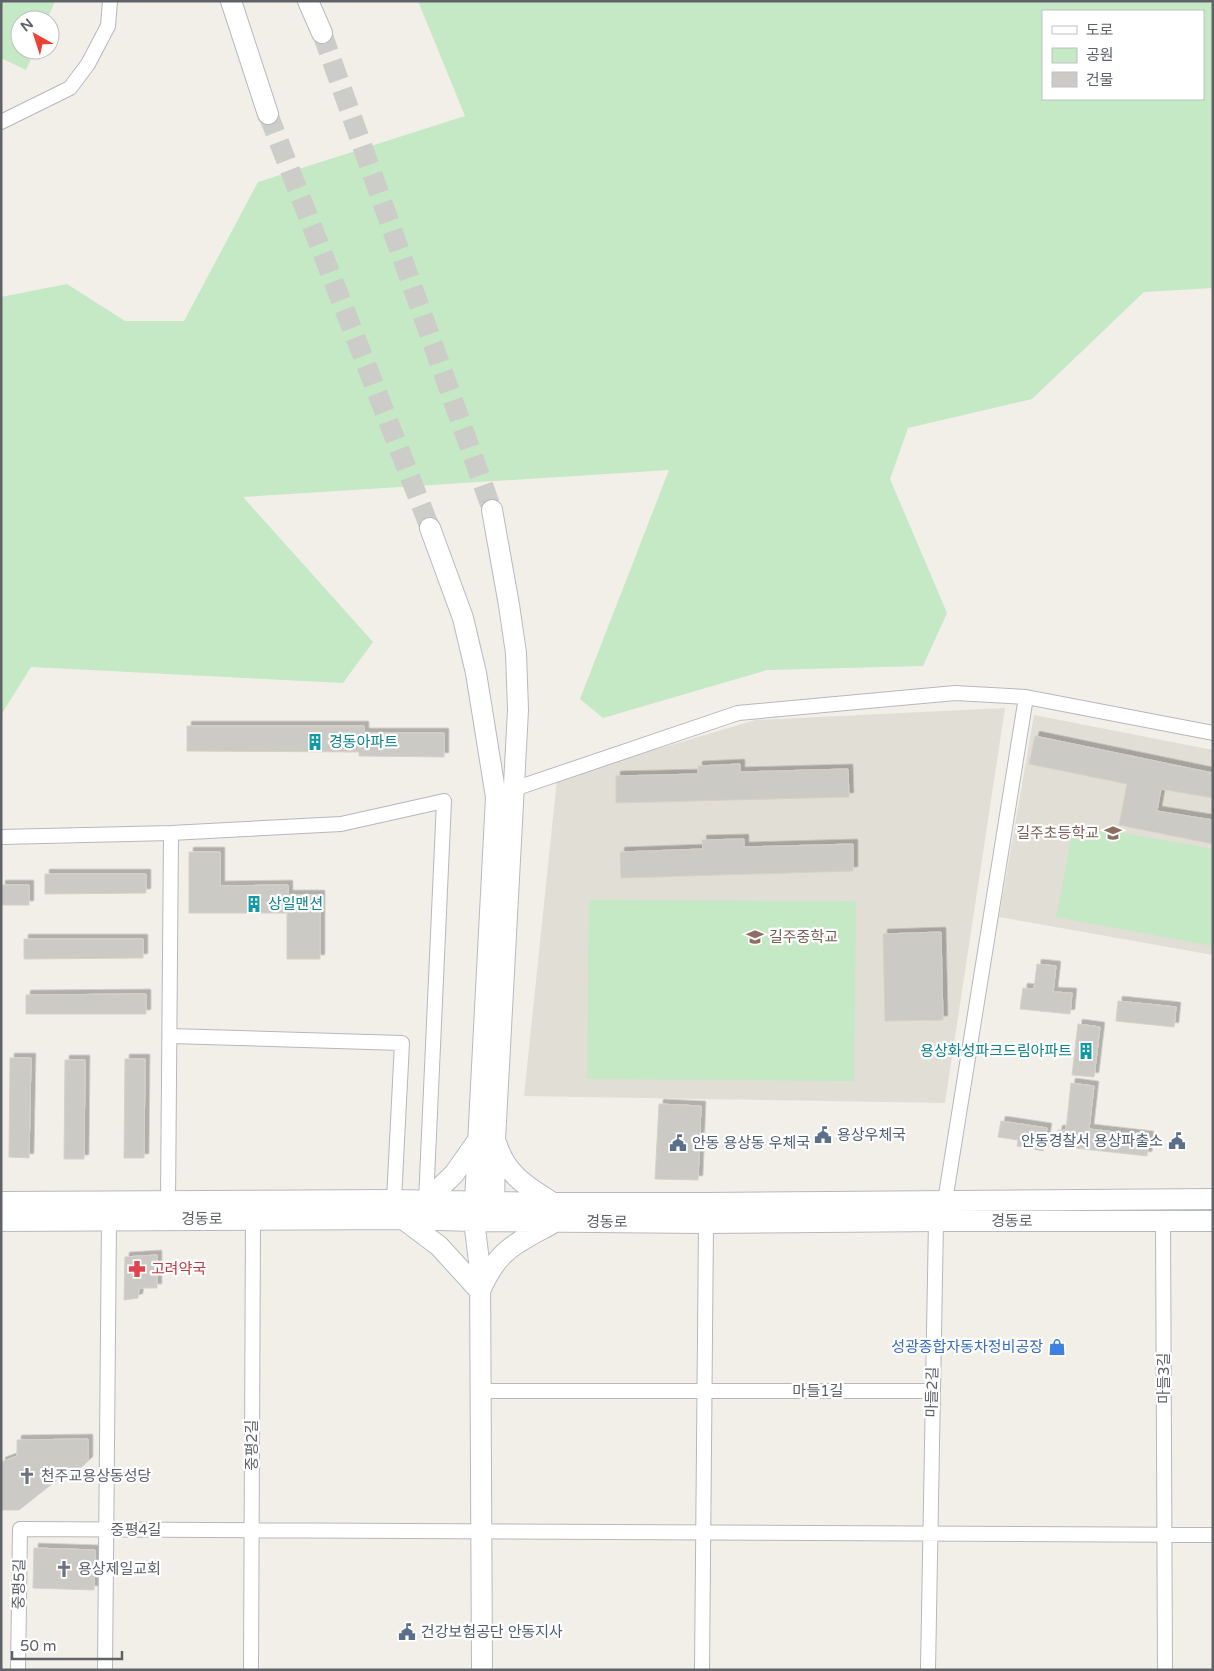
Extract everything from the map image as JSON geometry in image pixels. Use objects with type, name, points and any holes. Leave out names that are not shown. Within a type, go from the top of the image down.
[{"type":"street","points":[[1,122],[70,88],[88,64],[108,26],[110,1]]},
{"type":"street","points":[[231,1],[268,114]]},
{"type":"street","points":[[308,1],[322,34]]},
{"type":"street","points":[[426,1201],[487,1140],[499,1103],[518,710],[516,653],[492,510]]},
{"type":"street","points":[[430,528],[463,618],[476,673],[496,797],[485,1201],[480,1269],[482,1670]]},
{"type":"street","points":[[496,797],[514,788],[738,712],[956,692],[1026,697],[1213,733]]},
{"type":"street","points":[[944,1201],[1026,697]]},
{"type":"street","points":[[1,837],[171,833],[341,824],[444,801],[426,1201]]},
{"type":"street","points":[[168,1201],[171,833]]},
{"type":"street","points":[[170,1036],[402,1043],[394,1200]]},
{"type":"street","points":[[480,1291],[487,1275],[499,1257],[554,1212],[512,1172],[487,1140]]},
{"type":"street","name":"경동로","points":[[1,1221],[403,1219],[484,1222],[554,1212],[944,1201],[1213,1199]]},
{"type":"street","name":"경동로","points":[[1,1202],[485,1201],[554,1212],[706,1223],[1213,1221]]},
{"type":"street","points":[[106,1670],[109,1219]]},
{"type":"street","name":"중평2길","points":[[251,1670],[253,1219]]},
{"type":"street","points":[[403,1219],[438,1246],[480,1291]]},
{"type":"street","name":"마들2길","points":[[928,1670],[936,1221]]},
{"type":"street","name":"마들3길","points":[[1163,1221],[1165,1670]]},
{"type":"street","points":[[702,1670],[706,1223]]},
{"type":"street","name":"마들1길","points":[[481,1392],[932,1391]]},
{"type":"street","name":"중평4길","points":[[20,1529],[481,1532]]},
{"type":"street","name":"중평5길","points":[[18,1670],[20,1529]]},
{"type":"street","points":[[481,1532],[1213,1535]]},
{"type":"shaded area","name":"길주중학교","points":[[1005,708],[945,1103],[524,1096],[557,779],[755,720]]},
{"type":"shaded area","name":"길주초등학교","points":[[1034,715],[1213,750],[1213,955],[999,917]]},
{"type":"green space","points":[[1,1],[55,1],[51,10],[10,10],[10,60],[30,60],[26,70],[1,58]]},
{"type":"green space","points":[[418,1],[1213,1],[1213,288],[1144,292],[1032,399],[908,428],[890,479],[947,613],[923,666],[767,670],[603,718],[580,699],[669,470],[243,497],[373,642],[343,683],[31,667],[1,715],[1,297],[67,284],[125,321],[184,321],[258,182],[465,116]]},
{"type":"green space","points":[[1074,824],[1213,849],[1213,946],[1056,917]]},
{"type":"green space","points":[[589,900],[856,901],[854,1081],[587,1079]]},
{"type":"building","name":"경동아파트","points":[[187,726],[364,726],[364,733],[444,733],[444,757],[359,756],[359,752],[187,751]]},
{"type":"building","points":[[1035,736],[1213,773],[1213,798],[1161,789],[1157,811],[1213,820],[1213,844],[1119,825],[1127,784],[1029,764]]},
{"type":"building","points":[[740,764],[740,772],[848,769],[849,797],[616,803],[616,776],[698,774],[698,766]]},
{"type":"building","points":[[744,839],[744,847],[853,844],[853,871],[621,878],[620,852],[703,849],[702,840]]},
{"type":"building","name":"상일맨션","points":[[189,852],[220,852],[220,886],[288,885],[288,895],[320,895],[320,959],[287,959],[287,913],[189,913]]},
{"type":"building","points":[[45,874],[146,874],[146,893],[45,894]]},
{"type":"building","points":[[1,885],[29,885],[29,905],[1,905]]},
{"type":"building","points":[[941,932],[943,1020],[885,1021],[883,934]]},
{"type":"building","points":[[24,939],[143,939],[143,958],[24,959]]},
{"type":"building","points":[[1037,964],[1056,966],[1053,992],[1072,993],[1070,1014],[1020,1009],[1023,988],[1034,989]]},
{"type":"building","points":[[146,994],[146,1014],[26,1014],[26,995]]},
{"type":"building","points":[[1118,1001],[1176,1007],[1174,1027],[1116,1021]]},
{"type":"building","name":"용상화성파크드림아파트","points":[[1078,1024],[1100,1027],[1094,1077],[1072,1075]]},
{"type":"building","points":[[10,1058],[31,1058],[29,1158],[9,1157]]},
{"type":"building","points":[[125,1059],[145,1059],[144,1158],[124,1158]]},
{"type":"building","points":[[65,1060],[85,1060],[84,1159],[64,1159]]},
{"type":"building","points":[[1071,1083],[1094,1086],[1089,1129],[1149,1136],[1147,1156],[1056,1146],[1058,1130],[1066,1130]]},
{"type":"building","name":"안동 용상동 우체국","points":[[659,1104],[701,1106],[698,1180],[655,1179]]},
{"type":"building","points":[[1001,1121],[1047,1128],[1043,1151],[1017,1146],[1018,1140],[998,1137]]},
{"type":"building","points":[[157,1255],[157,1288],[139,1288],[138,1298],[124,1300],[125,1257]]},
{"type":"building","name":"천주교용상동성당","points":[[88,1439],[88,1461],[78,1470],[48,1472],[57,1480],[19,1510],[1,1510],[1,1462],[17,1456],[17,1440]]},
{"type":"building","name":"용상제일교회","points":[[34,1548],[95,1550],[94,1590],[33,1588]]},
{"type":"tunnel","points":[[322,33],[492,510]]},
{"type":"tunnel","points":[[268,114],[430,528]]},
{"type":"place","name":"경동아파트","points":[[315,742]]},
{"type":"place","name":"길주초등학교","points":[[1113,833]]},
{"type":"place","name":"상일맨션","points":[[254,904]]},
{"type":"place","name":"길주중학교","points":[[755,937]]},
{"type":"place","name":"용상화성파크드림아파트","points":[[1086,1051]]},
{"type":"place","name":"용상우체국","points":[[823,1135]]},
{"type":"place","name":"안동경찰서 용상파출소","points":[[1177,1141]]},
{"type":"place","name":"안동 용상동 우체국","points":[[678,1143]]},
{"type":"place","name":"고려약국","points":[[137,1269]]},
{"type":"place","name":"성광종합자동차정비공장","points":[[1057,1347]]},
{"type":"place","name":"천주교용상동성당","points":[[27,1476]]},
{"type":"place","name":"용상제일교회","points":[[64,1569]]},
{"type":"place","name":"건강보험공단 안동지사","points":[[407,1632]]}]
